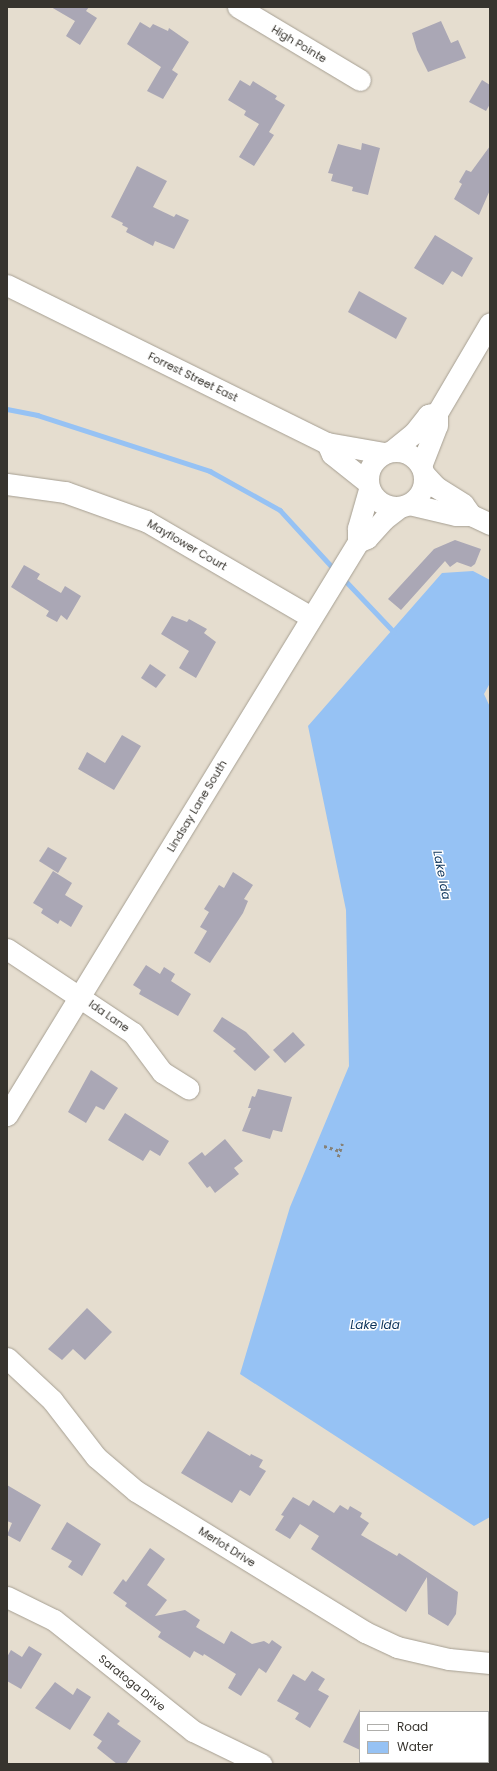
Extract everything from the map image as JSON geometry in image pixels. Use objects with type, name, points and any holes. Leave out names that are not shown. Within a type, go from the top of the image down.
[{"type":"street","name":"High Pointe","points":[[238,7],[360,80]]},
{"type":"street","name":"Forrest Street East","points":[[7,285],[327,443],[388,451]]},
{"type":"street","points":[[358,542],[367,538],[384,519],[422,490],[422,470],[437,425],[437,413],[490,323]]},
{"type":"street","points":[[368,486],[370,464],[414,434],[428,415],[437,413]]},
{"type":"street","points":[[327,443],[332,454],[368,486],[381,503],[404,505],[456,515],[471,515],[490,524]]},
{"type":"street","points":[[388,451],[410,454],[436,487],[463,504],[471,515]]},
{"type":"street","name":"Mayflower Court","points":[[7,484],[65,492],[146,521],[311,617]]},
{"type":"street","name":"Lindsay Lane South","points":[[7,1115],[358,542],[358,528],[368,486]]},
{"type":"street","name":"Ida Lane","points":[[7,949],[80,996],[133,1033],[162,1072],[188,1088]]},
{"type":"street","name":"Merlot Drive","points":[[7,1358],[52,1400],[96,1457],[136,1491],[365,1632],[397,1647],[449,1659],[490,1664]]},
{"type":"street","name":"Saratoga Drive","points":[[7,1597],[54,1620],[193,1732],[261,1764]]},
{"type":"path","points":[[338,1157],[342,1144]]},
{"type":"path","points":[[324,1146],[340,1151]]},
{"type":"water","name":"Lake Ida","points":[[473,571],[490,580],[490,683],[484,694],[490,707],[490,1517],[474,1526],[240,1374],[290,1207],[349,1066],[346,910],[308,726],[442,573]]},
{"type":"building","points":[[51,7],[89,7],[86,11],[97,18],[80,45],[66,36],[75,21]]},
{"type":"building","points":[[441,21],[451,43],[458,40],[466,58],[428,72],[417,50],[412,33]]},
{"type":"building","points":[[140,22],[150,28],[153,24],[168,31],[169,28],[189,42],[172,70],[178,74],[163,99],[147,91],[161,67],[127,44]]},
{"type":"building","points":[[240,80],[250,86],[253,81],[277,96],[275,99],[285,105],[269,132],[274,135],[254,166],[239,157],[259,124],[244,115],[246,111],[228,100]]},
{"type":"building","points":[[482,80],[490,85],[490,104],[486,111],[469,102]]},
{"type":"building","points":[[362,143],[380,148],[368,195],[352,191],[353,187],[331,181],[333,174],[328,173],[338,144],[361,150]]},
{"type":"building","points":[[490,146],[490,190],[479,215],[454,199],[462,184],[459,182],[466,170],[471,172]]},
{"type":"building","points":[[137,166],[167,181],[153,207],[174,217],[176,214],[189,220],[174,249],[155,241],[153,246],[126,232],[128,228],[122,225],[123,223],[111,217]]},
{"type":"building","points":[[435,235],[473,258],[462,277],[452,271],[443,285],[414,268]]},
{"type":"building","points":[[359,291],[407,318],[396,339],[348,312]]},
{"type":"building","points":[[455,540],[481,549],[475,564],[471,567],[457,562],[450,567],[445,561],[401,610],[388,599],[434,549]]},
{"type":"building","points":[[24,565],[40,574],[37,579],[61,593],[65,586],[81,596],[67,620],[61,615],[57,622],[46,616],[49,611],[11,587]]},
{"type":"building","points":[[172,616],[187,622],[189,619],[207,629],[204,633],[216,642],[196,678],[179,668],[189,651],[161,634]]},
{"type":"building","points":[[150,664],[166,675],[156,688],[141,678]]},
{"type":"building","points":[[122,735],[141,746],[114,790],[78,769],[87,752],[105,763]]},
{"type":"building","points":[[48,847],[67,858],[58,873],[39,861]]},
{"type":"building","points":[[53,871],[72,883],[65,895],[83,906],[71,927],[60,920],[58,924],[41,913],[43,909],[33,903]]},
{"type":"building","points":[[233,872],[253,885],[244,899],[248,901],[243,913],[210,963],[194,953],[207,931],[200,927],[209,912],[204,909],[219,885],[224,888]]},
{"type":"building","points":[[146,965],[160,974],[164,967],[175,974],[171,981],[191,994],[178,1016],[139,994],[141,990],[133,985]]},
{"type":"building","points":[[222,1017],[246,1032],[270,1057],[255,1071],[233,1051],[236,1049],[213,1031]]},
{"type":"building","points":[[293,1032],[305,1045],[285,1063],[273,1050]]},
{"type":"building","points":[[91,1070],[118,1088],[104,1110],[96,1106],[86,1123],[68,1112]]},
{"type":"building","points":[[258,1089],[292,1097],[282,1132],[273,1130],[270,1139],[242,1131],[251,1108],[248,1108],[252,1096],[255,1097]]},
{"type":"building","points":[[125,1113],[169,1141],[160,1156],[150,1150],[143,1161],[108,1140]]},
{"type":"building","points":[[225,1139],[243,1161],[234,1168],[239,1174],[215,1193],[210,1186],[207,1188],[188,1163],[202,1152],[205,1156]]},
{"type":"building","points":[[87,1308],[112,1332],[85,1360],[73,1349],[62,1360],[48,1349]]},
{"type":"building","points":[[208,1431],[250,1456],[251,1454],[263,1460],[259,1467],[266,1471],[250,1496],[240,1490],[232,1503],[181,1473]]},
{"type":"building","points":[[7,1485],[41,1505],[20,1542],[7,1535],[12,1523],[7,1521]]},
{"type":"building","points":[[293,1497],[309,1506],[313,1500],[334,1513],[340,1505],[348,1510],[350,1506],[362,1513],[360,1517],[369,1523],[361,1535],[397,1556],[399,1553],[458,1592],[456,1614],[448,1626],[428,1614],[427,1577],[406,1612],[311,1549],[319,1536],[300,1524],[290,1539],[275,1530],[284,1516],[281,1515]]},
{"type":"building","points":[[67,1522],[101,1544],[82,1576],[68,1567],[72,1561],[51,1549]]},
{"type":"building","points":[[150,1548],[165,1559],[147,1585],[167,1600],[155,1616],[185,1610],[200,1620],[196,1627],[224,1644],[231,1631],[252,1644],[264,1641],[269,1644],[272,1640],[282,1647],[266,1673],[259,1668],[241,1696],[228,1688],[236,1674],[204,1654],[203,1656],[194,1651],[190,1658],[158,1637],[161,1632],[125,1606],[127,1603],[113,1593],[123,1579],[126,1582]]},
{"type":"building","points":[[29,1646],[42,1654],[21,1689],[7,1681],[7,1657],[11,1650],[22,1657]]},
{"type":"building","points":[[312,1671],[325,1679],[318,1690],[329,1696],[310,1728],[295,1719],[299,1713],[277,1701],[293,1674],[305,1681]]},
{"type":"building","points":[[55,1682],[73,1695],[77,1688],[91,1697],[70,1730],[35,1708]]},
{"type":"building","points":[[360,1709],[359,1750],[343,1742]]},
{"type":"building","points":[[108,1712],[120,1721],[117,1724],[141,1741],[126,1764],[117,1764],[97,1748],[102,1741],[93,1735]]},
{"type":"waterway","points":[[7,409],[37,415],[210,471],[280,510],[335,570]]},
{"type":"waterway","points":[[343,578],[394,632]]}]
